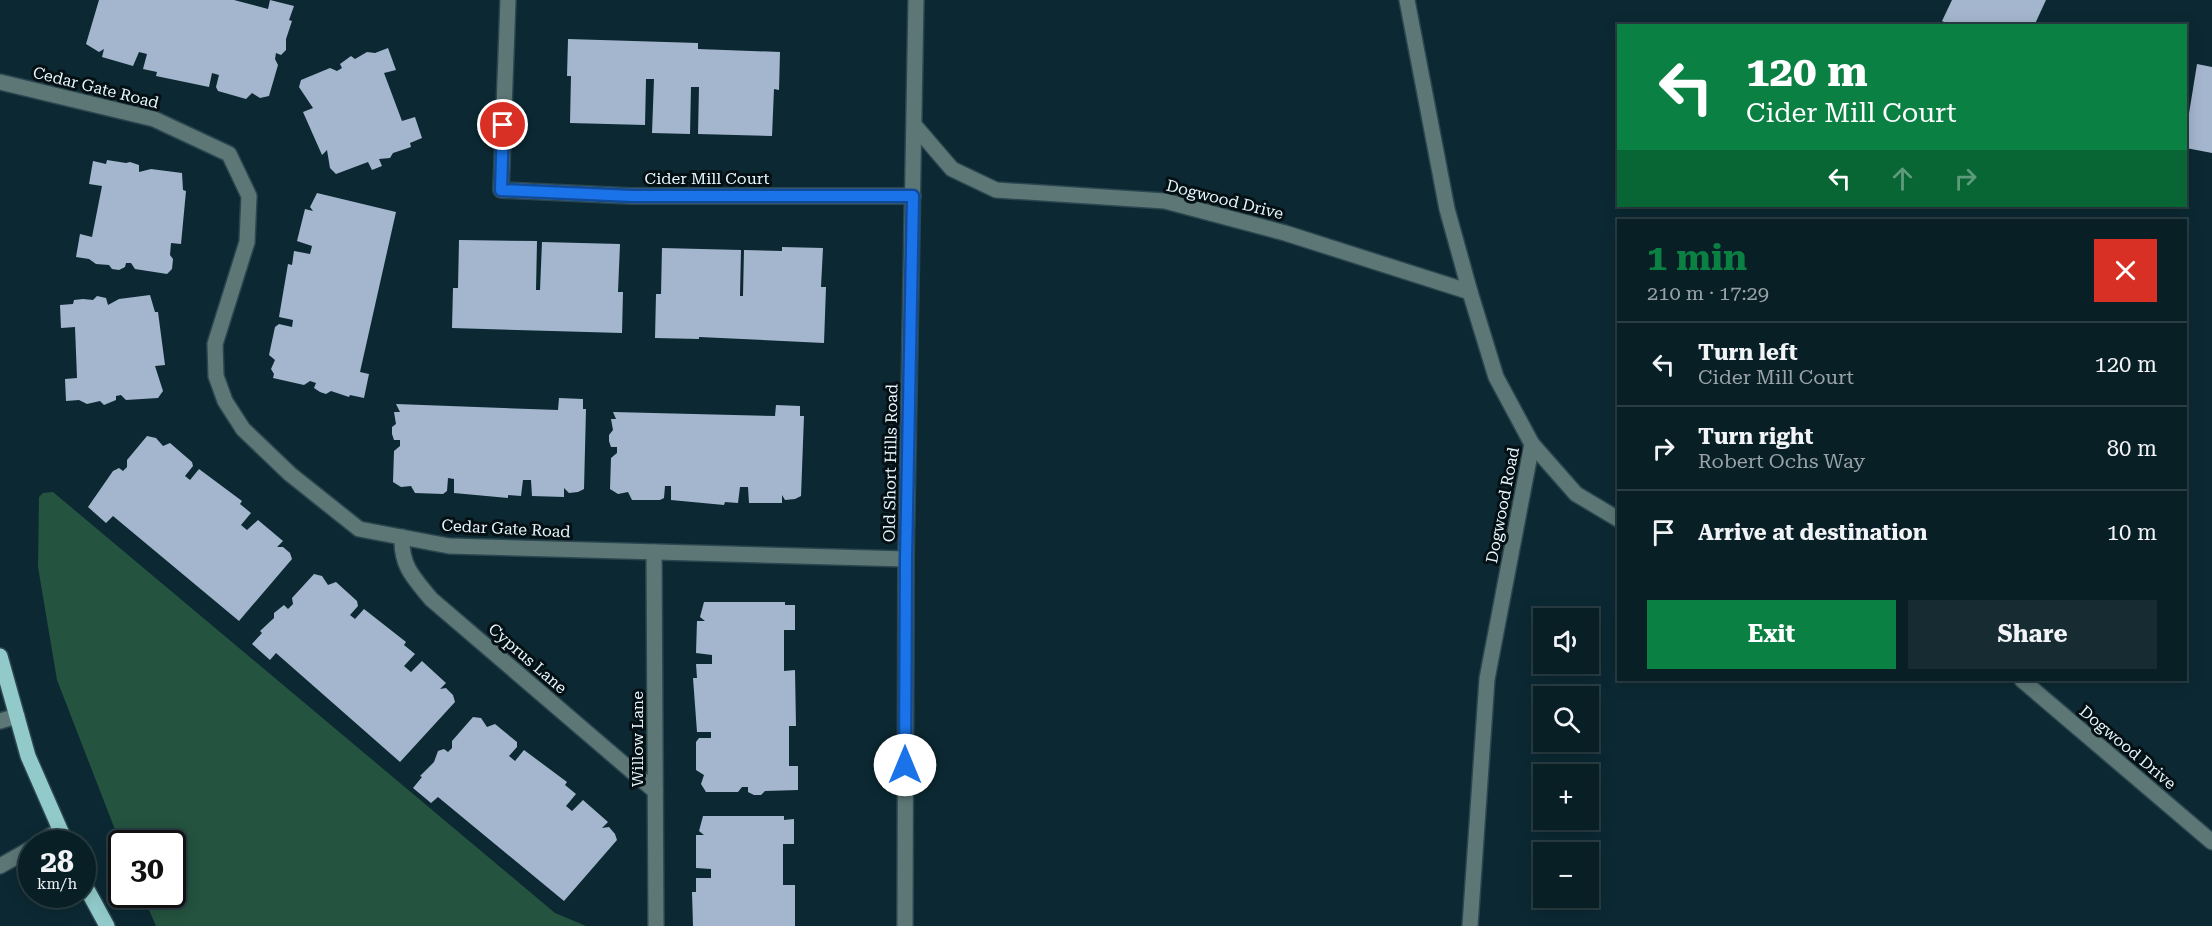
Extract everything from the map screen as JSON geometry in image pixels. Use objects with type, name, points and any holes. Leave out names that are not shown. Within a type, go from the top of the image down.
[{"type":"main road","points":[[0,656],[28,756],[60,830]]},
{"type":"main road","points":[[96,906],[107,926]]},
{"type":"street","name":"Cider Mill Court","points":[[508,0],[501,190],[632,196],[913,196]]},
{"type":"street","name":"Old Short Hills Road","points":[[905,926],[906,559],[916,0]]},
{"type":"street","name":"Dogwood Road","points":[[1407,0],[1447,209],[1470,292],[1496,377],[1532,444],[1487,680],[1470,926]]},
{"type":"street","name":"Cedar Gate Road","points":[[0,82],[154,119],[229,154],[249,196],[247,242],[215,344],[216,376],[225,401],[251,437],[290,474],[360,529],[449,546],[906,559]]},
{"type":"street","name":"Dogwood Drive","points":[[915,126],[952,169],[996,190],[1165,201],[1285,233],[1470,292]]},
{"type":"street","points":[[1532,444],[1576,494],[1617,518]]},
{"type":"street","name":"Cyprus Lane","points":[[402,537],[401,555],[410,573],[431,599],[655,791]]},
{"type":"street","name":"Willow Lane","points":[[654,552],[656,926]]},
{"type":"street","name":"Dogwood Drive","points":[[2023,681],[2212,842]]},
{"type":"street","points":[[0,721],[17,716]]},
{"type":"street","points":[[0,866],[18,856]]},
{"type":"green space","points":[[53,492],[555,913],[586,926],[156,926],[148,908],[186,908],[186,830],[115,830],[57,680],[38,567],[39,497],[43,493]]},
{"type":"building","points":[[99,0],[234,0],[268,9],[270,0],[294,6],[289,20],[292,21],[286,39],[286,50],[281,55],[276,53],[275,59],[278,65],[269,96],[260,98],[252,93],[246,99],[218,91],[216,87],[219,75],[212,73],[209,87],[156,76],[157,72],[143,69],[147,54],[139,52],[133,66],[102,57],[104,49],[99,52],[86,44]]},
{"type":"building","points":[[1952,0],[2046,0],[2035,24],[1948,24],[1942,21]]},
{"type":"building","points":[[568,39],[698,43],[698,49],[780,52],[779,90],[774,89],[772,136],[698,134],[699,87],[691,87],[690,134],[652,133],[654,79],[646,79],[645,125],[570,123],[571,76],[567,76]]},
{"type":"building","points":[[388,48],[396,70],[384,73],[402,121],[415,117],[422,138],[410,143],[411,147],[393,153],[390,158],[379,159],[382,166],[372,170],[368,162],[336,174],[330,168],[327,150],[322,155],[303,112],[313,108],[299,87],[301,80],[330,68],[337,71],[342,68],[340,64],[351,56],[355,59],[367,52],[375,53]]},
{"type":"building","points":[[2197,64],[2212,67],[2212,153],[2187,148],[2187,126]]},
{"type":"building","points":[[107,160],[139,165],[139,172],[151,169],[182,173],[183,190],[186,191],[181,244],[171,243],[172,269],[167,274],[135,269],[131,263],[126,263],[125,267],[119,270],[112,269],[109,265],[96,264],[89,259],[76,257],[80,234],[92,237],[102,186],[89,184],[93,161],[106,164]]},
{"type":"building","points":[[317,193],[396,212],[360,372],[369,374],[364,398],[350,395],[349,397],[331,391],[326,394],[314,388],[316,383],[310,381],[304,385],[273,378],[274,374],[271,369],[275,360],[269,355],[275,327],[279,324],[292,327],[293,320],[279,317],[288,264],[292,265],[294,251],[310,254],[312,246],[297,241],[305,209],[313,211],[310,207]]},
{"type":"building","points":[[459,240],[537,241],[536,290],[540,290],[542,242],[620,244],[618,292],[623,292],[622,333],[452,328],[453,288],[458,288]]},
{"type":"building","points":[[782,247],[823,248],[821,287],[826,287],[824,343],[699,337],[699,339],[655,338],[656,294],[661,294],[662,248],[741,250],[740,296],[743,296],[744,250],[782,251]]},
{"type":"building","points":[[150,295],[155,312],[158,312],[165,365],[155,366],[163,391],[158,398],[126,400],[121,395],[104,405],[100,401],[87,404],[79,400],[66,401],[65,379],[77,378],[75,327],[61,328],[60,305],[73,304],[74,300],[93,300],[97,296],[106,298],[108,305],[119,299]]},
{"type":"building","points":[[559,398],[583,399],[583,409],[586,409],[584,489],[569,493],[564,488],[564,497],[532,496],[531,480],[523,480],[521,496],[508,495],[508,498],[454,493],[454,479],[448,478],[447,491],[443,494],[415,493],[411,486],[401,487],[393,482],[394,451],[400,446],[400,440],[394,440],[392,434],[392,427],[396,424],[394,412],[400,412],[396,404],[558,410]]},
{"type":"building","points":[[776,405],[800,406],[800,416],[804,416],[801,496],[785,500],[782,495],[782,503],[749,503],[748,487],[740,487],[738,503],[725,502],[724,505],[671,500],[671,486],[665,486],[664,498],[660,500],[632,500],[628,492],[618,494],[610,489],[611,458],[617,453],[617,447],[611,447],[609,441],[609,435],[613,430],[611,419],[616,419],[613,412],[775,416]]},
{"type":"building","points":[[147,436],[156,438],[163,446],[170,443],[192,462],[193,466],[185,476],[190,480],[199,469],[242,501],[240,504],[251,513],[241,525],[247,530],[258,520],[283,541],[277,547],[283,547],[290,553],[292,559],[239,621],[113,516],[106,523],[88,507],[113,471],[119,468],[123,471],[127,467],[127,460]]},
{"type":"building","points":[[314,574],[322,576],[328,585],[336,582],[357,601],[358,606],[350,615],[355,619],[364,609],[406,642],[404,645],[415,654],[404,666],[411,672],[422,661],[446,683],[440,689],[446,688],[453,695],[455,702],[400,762],[276,653],[270,660],[252,644],[262,633],[260,631],[274,618],[274,613],[284,605],[288,609],[293,604],[292,598]]},
{"type":"building","points":[[704,602],[785,602],[785,605],[795,605],[795,630],[784,630],[784,671],[795,670],[796,726],[789,726],[789,766],[798,766],[798,790],[765,791],[761,795],[754,795],[748,792],[748,787],[742,787],[738,792],[706,792],[701,784],[704,775],[696,770],[696,742],[699,738],[711,738],[711,732],[697,732],[693,678],[697,678],[696,664],[712,664],[712,655],[696,653],[697,621],[705,621],[700,617]]},
{"type":"building","points":[[473,717],[481,718],[487,727],[495,724],[517,742],[517,747],[509,756],[515,761],[524,750],[567,782],[565,785],[576,794],[566,806],[572,811],[583,800],[608,822],[602,828],[609,827],[615,834],[617,840],[564,901],[438,797],[431,803],[413,788],[422,777],[420,776],[434,762],[438,751],[444,749],[448,752],[452,748],[452,741]]},
{"type":"building","points":[[703,816],[784,816],[784,820],[794,819],[794,844],[783,844],[783,885],[795,885],[795,926],[693,926],[692,892],[696,892],[696,878],[711,878],[711,869],[696,868],[696,835],[704,835],[699,831]]},
{"type":"route","points":[[503,125],[501,190],[632,196],[913,196],[906,559],[905,765]]}]
